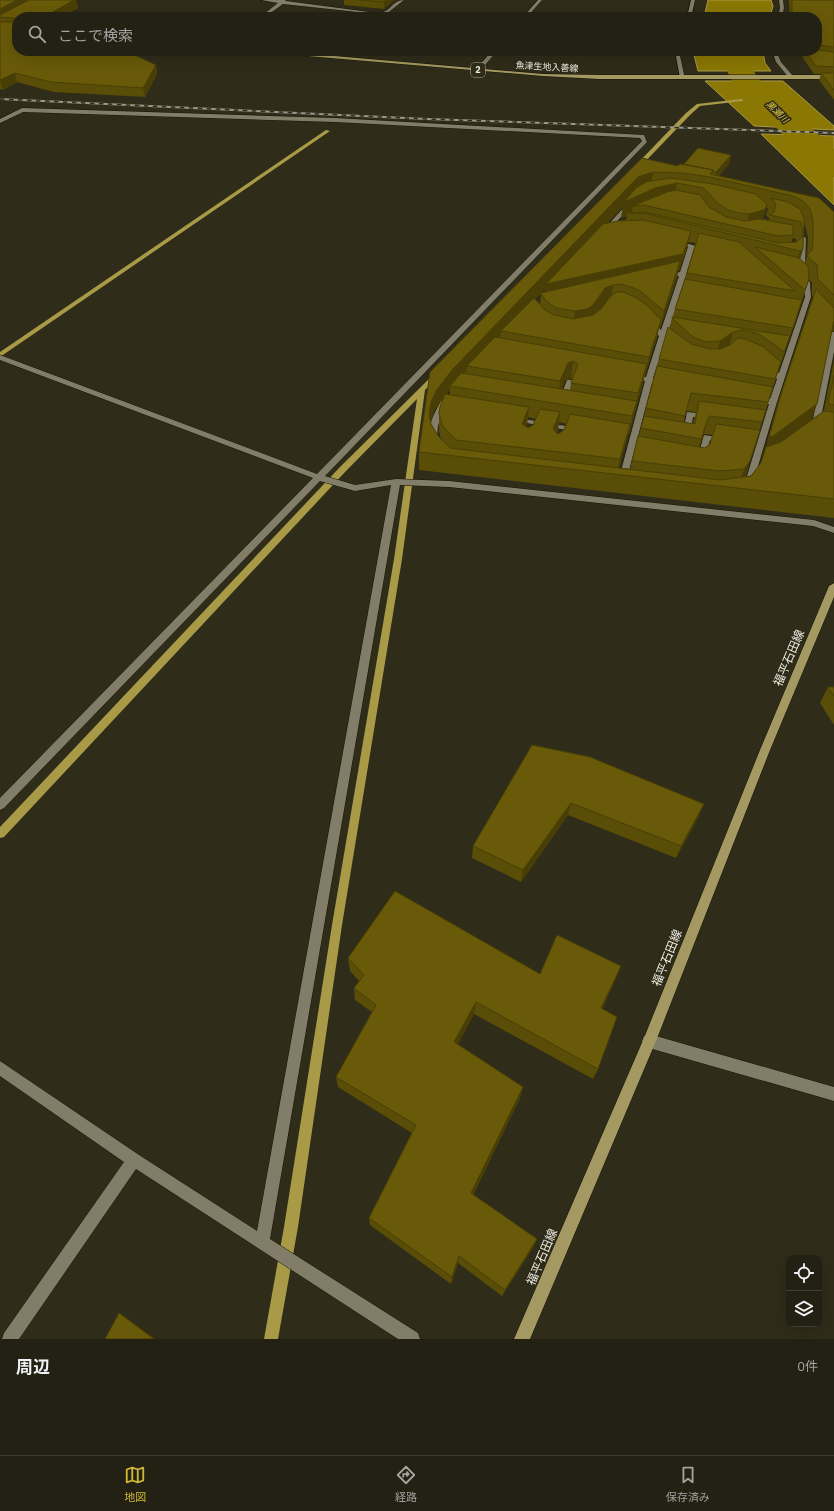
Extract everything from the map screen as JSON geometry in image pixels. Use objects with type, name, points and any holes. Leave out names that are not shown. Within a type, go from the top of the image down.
[{"type":"main road","name":"魚津生地入善線","points":[[317,56],[478,70],[599,77],[697,78],[834,76]]},
{"type":"main road","name":"福平石田線","points":[[522,1339],[649,1041],[766,750],[834,586]]},
{"type":"street","points":[[262,0],[284,1],[363,12]]},
{"type":"street","points":[[387,12],[402,0]]},
{"type":"street","points":[[529,12],[540,0]]},
{"type":"street","points":[[690,12],[693,0]]},
{"type":"street","points":[[781,0],[781,12]]},
{"type":"street","points":[[269,12],[284,1]]},
{"type":"street","points":[[822,55],[834,57]]},
{"type":"street","points":[[478,70],[491,56]]},
{"type":"street","points":[[678,56],[683,78]]},
{"type":"street","points":[[775,56],[781,66],[791,77]]},
{"type":"street","points":[[0,121],[22,110],[343,121],[642,136],[645,141],[625,166],[318,477],[0,805]]},
{"type":"street","points":[[622,224],[605,235],[638,196]]},
{"type":"street","points":[[735,492],[742,491],[750,480],[755,462],[756,445],[762,424],[773,402],[781,379],[787,349],[802,315],[811,300],[807,282],[793,272],[802,267],[803,236],[801,230]]},
{"type":"street","points":[[670,241],[714,252]]},
{"type":"street","points":[[621,483],[634,450],[629,439],[639,429],[635,415],[667,333],[681,292],[684,273],[692,246]]},
{"type":"street","points":[[653,280],[684,273]]},
{"type":"street","points":[[795,312],[802,315]]},
{"type":"street","points":[[645,317],[667,333],[679,351]]},
{"type":"street","points":[[834,334],[814,426],[834,428]]},
{"type":"street","points":[[0,357],[318,477],[355,488],[396,482],[449,484],[806,522],[814,523],[834,530]]},
{"type":"street","points":[[760,359],[781,379]]},
{"type":"street","points":[[619,374],[677,385]]},
{"type":"street","points":[[562,404],[570,382]]},
{"type":"street","points":[[437,447],[434,440],[435,421],[446,407],[454,392]]},
{"type":"street","points":[[751,398],[773,402]]},
{"type":"street","points":[[679,438],[686,440],[690,414],[721,418]]},
{"type":"street","points":[[503,417],[532,426],[563,431],[587,432]]},
{"type":"street","points":[[692,460],[700,462],[707,437],[737,442]]},
{"type":"street","points":[[755,462],[766,459]]},
{"type":"street","points":[[262,1243],[396,482]]},
{"type":"street","points":[[649,1041],[834,1094]]},
{"type":"street","points":[[0,1068],[134,1160],[412,1339]]},
{"type":"street","points":[[10,1339],[134,1160]]},
{"type":"water","points":[[708,0],[771,0],[773,6],[771,12],[705,12]]},
{"type":"water","points":[[694,56],[764,56],[765,63],[771,71],[698,71]]},
{"type":"water","points":[[705,81],[783,81],[834,126],[834,130],[754,126]]},
{"type":"water","points":[[761,134],[834,136],[834,205]]},
{"type":"building","points":[[0,0],[17,0],[0,9]]},
{"type":"building","points":[[29,0],[74,0],[53,12],[12,12],[12,18],[0,17],[0,15]]},
{"type":"building","points":[[359,0],[387,0],[384,2]]},
{"type":"building","points":[[792,0],[834,0],[834,47],[822,46],[822,12],[792,12]]},
{"type":"building","points":[[0,22],[12,22],[12,56],[137,56],[156,65],[143,88],[51,82],[15,73],[0,80]]},
{"type":"building","points":[[822,51],[834,52],[834,67],[816,66],[809,56],[822,56]]},
{"type":"building","points":[[821,73],[834,73],[834,90]]},
{"type":"building","points":[[698,148],[731,155],[716,172],[713,172],[713,170],[684,164]]},
{"type":"building","points":[[642,158],[677,166],[680,164],[713,170],[710,174],[819,198],[834,212],[834,295],[818,279],[817,265],[807,256],[812,250],[813,220],[810,209],[803,201],[793,196],[710,177],[682,173],[653,172],[638,177],[452,370],[436,391],[431,402],[429,413],[431,424],[438,436],[450,448],[720,480],[751,476],[761,463],[766,447],[781,442],[824,411],[834,412],[834,499],[419,452],[430,372]]},
{"type":"building","points":[[670,178],[713,184],[756,194],[767,204],[765,209],[760,211],[749,214],[739,213],[728,210],[717,203],[703,188],[677,183],[655,188],[624,202],[636,188],[646,182]]},
{"type":"building","points":[[676,190],[700,195],[709,207],[726,217],[745,221],[760,219],[793,225],[793,235],[778,236],[644,205],[633,206],[667,192]]},
{"type":"building","points":[[771,198],[788,202],[800,209],[804,219],[803,249],[800,251],[643,213],[627,213],[644,212],[778,243],[797,242],[803,236],[801,222],[770,215],[774,212],[776,204]]},
{"type":"building","points":[[643,220],[691,231],[683,254],[546,284],[603,224],[618,221]]},
{"type":"building","points":[[699,233],[739,242],[795,291],[687,273]]},
{"type":"building","points":[[755,247],[799,258],[808,266],[809,279],[805,290]]},
{"type":"building","points":[[680,261],[664,311],[639,290],[622,284],[605,288],[593,305],[587,309],[575,311],[556,308],[546,301],[541,293]]},
{"type":"building","points":[[685,279],[802,300],[793,328],[675,309]]},
{"type":"building","points":[[816,289],[834,308],[834,320],[817,404],[773,436],[769,437],[784,385]]},
{"type":"building","points":[[616,292],[623,292],[635,297],[647,305],[661,320],[649,357],[501,331],[534,298],[545,310],[554,315],[573,319],[593,315],[601,309]]},
{"type":"building","points":[[672,317],[790,336],[784,352],[757,333],[743,330],[733,332],[720,341],[706,342],[693,337]]},
{"type":"building","points":[[668,327],[691,344],[710,349],[720,349],[730,345],[738,338],[745,339],[762,346],[781,362],[775,379],[659,359]]},
{"type":"building","points":[[495,337],[647,364],[638,393],[571,383],[578,364],[573,361],[568,363],[560,381],[467,366]]},
{"type":"building","points":[[657,366],[773,387],[768,402],[691,393],[685,416],[646,408]]},
{"type":"building","points":[[461,373],[637,401],[632,416],[450,386]]},
{"type":"building","points":[[834,375],[834,405],[828,404]]},
{"type":"building","points":[[445,394],[529,407],[522,424],[528,428],[533,425],[540,409],[560,412],[553,429],[558,434],[564,430],[570,414],[630,424],[620,459],[456,440],[442,425],[439,413]]},
{"type":"building","points":[[699,401],[766,410],[762,422],[709,416],[701,439],[641,428],[644,416],[695,424]]},
{"type":"building","points":[[716,424],[760,430],[750,461],[744,469],[720,471],[632,461],[638,436],[705,448],[710,444]]},
{"type":"building","points":[[828,687],[834,687],[834,696]]},
{"type":"building","points":[[532,745],[590,757],[704,804],[681,846],[571,803],[523,870],[473,846]]},
{"type":"building","points":[[395,891],[540,974],[557,935],[621,966],[601,1008],[617,1017],[598,1069],[476,1002],[454,1042],[523,1087],[471,1193],[537,1239],[505,1290],[459,1256],[452,1277],[369,1218],[416,1125],[336,1077],[376,1005],[354,988],[364,975],[348,958]]},
{"type":"building","points":[[119,1313],[154,1339],[105,1339]]},
{"type":"waterway","name":"黒瀬川","points":[[732,56],[745,81],[834,167]]},
{"type":"waterway","points":[[637,167],[688,114],[699,105],[741,100]]},
{"type":"waterway","points":[[0,355],[328,131]]},
{"type":"waterway","points":[[422,390],[437,374]]},
{"type":"waterway","points":[[0,834],[343,469],[422,390]]},
{"type":"waterway","points":[[271,1339],[291,1227],[337,925],[398,559],[422,390]]},
{"type":"railway","points":[[0,99],[427,119],[834,133]]}]
